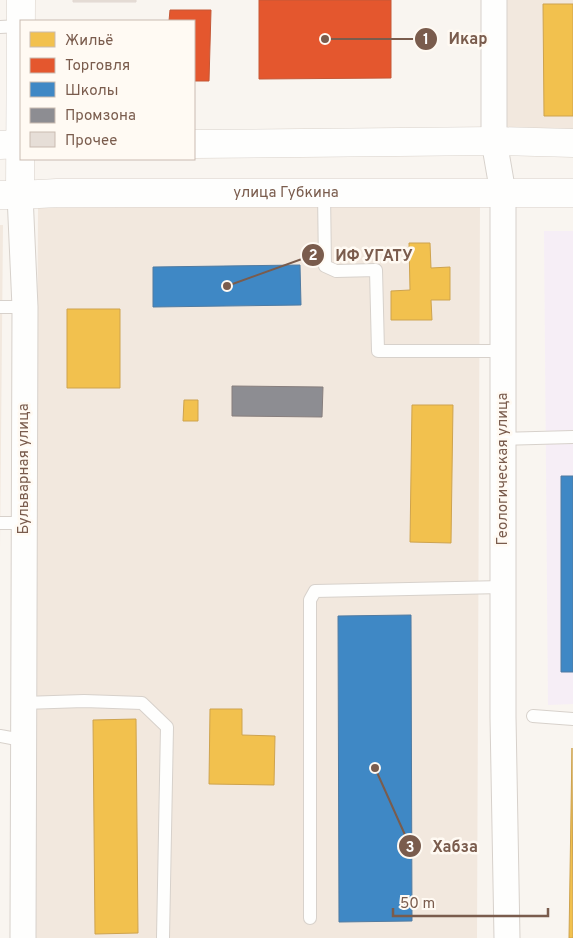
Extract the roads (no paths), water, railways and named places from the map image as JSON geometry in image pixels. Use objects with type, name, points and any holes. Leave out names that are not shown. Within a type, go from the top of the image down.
[{"type":"main road","name":"Бульварная улица","points":[[10,195],[14,144],[14,18]]},
{"type":"main road","points":[[195,144],[494,141],[573,143]]},
{"type":"main road","name":"улица Губкина","points":[[10,195],[67,193],[573,193]]},
{"type":"street","name":"Геологическая улица","points":[[494,0],[494,141],[503,193],[503,588],[507,938]]},
{"type":"street","name":"Бульварная улица","points":[[10,195],[25,307],[12,523],[23,703],[11,738],[23,938]]},
{"type":"lane","points":[[324,193],[325,266],[336,271],[376,270],[378,351],[503,351]]},
{"type":"lane","points":[[0,307],[25,307]]},
{"type":"lane","points":[[503,439],[573,437]]},
{"type":"lane","points":[[310,918],[310,600],[315,591],[503,588]]},
{"type":"lane","points":[[23,703],[84,701],[142,703],[167,727],[162,938]]},
{"type":"lane","points":[[533,716],[573,719]]},
{"type":"place","name":"Икар","points":[[325,39]]},
{"type":"place","name":"ИФ УГАТУ","points":[[227,286]]},
{"type":"place","name":"Хабза","points":[[375,768]]}]
